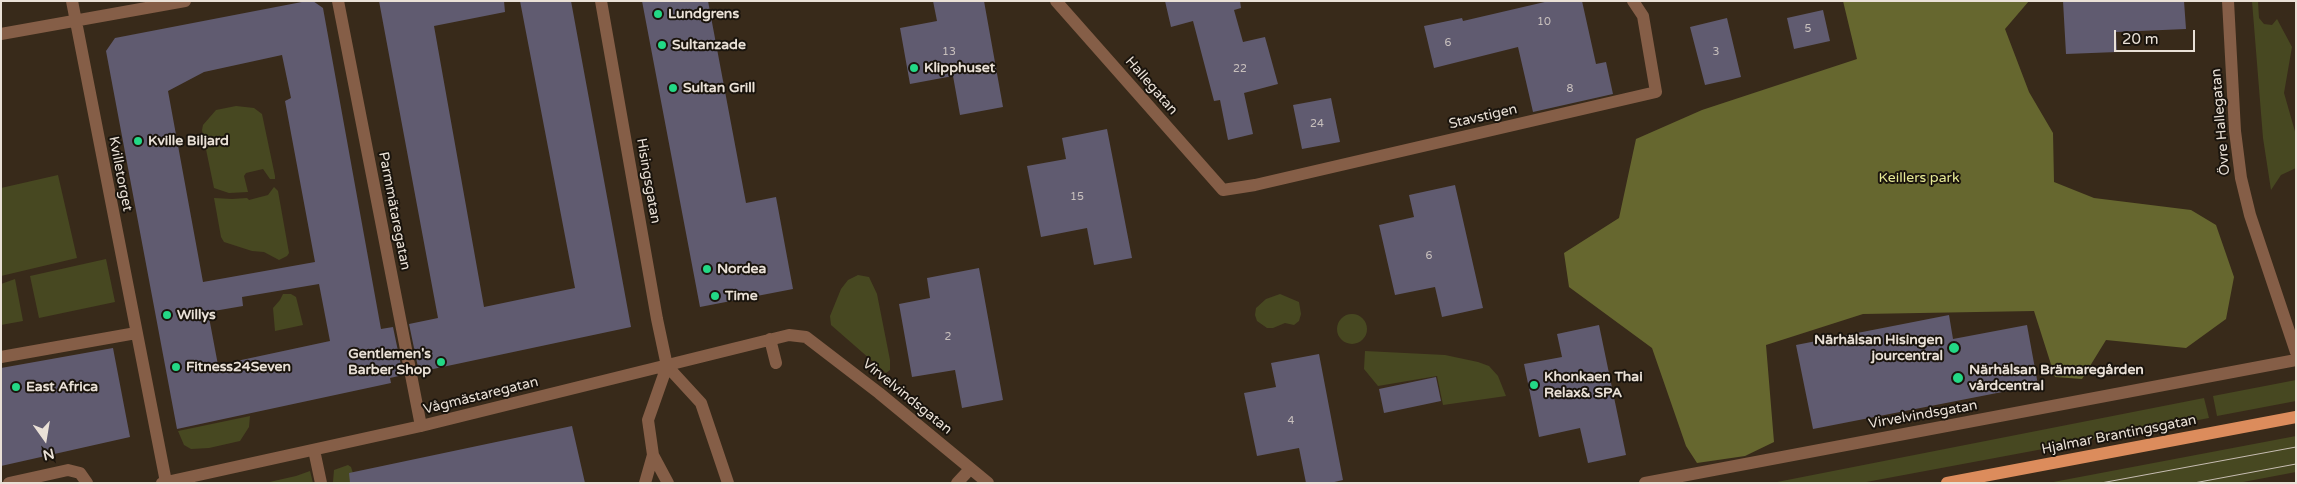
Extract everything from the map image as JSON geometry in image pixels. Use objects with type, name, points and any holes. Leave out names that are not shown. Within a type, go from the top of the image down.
[{"type":"main road","name":"Hjalmar Brantingsgatan","points":[[1947,483],[2296,417]]},
{"type":"street","name":"Kvilletorget","points":[[72,1],[164,482]]},
{"type":"street","points":[[1,34],[185,1]]},
{"type":"street","name":"Parmmätaregatan","points":[[338,1],[420,426]]},
{"type":"street","name":"Hisingsgatan","points":[[601,1],[667,366]]},
{"type":"street","name":"Hallegatan","points":[[1056,1],[1223,190]]},
{"type":"street","name":"Stavstigen","points":[[1223,190],[1255,185],[1656,92],[1643,16],[1633,1]]},
{"type":"street","name":"Övre Hallegatan","points":[[2228,1],[2235,131],[2241,178],[2250,215],[2296,352]]},
{"type":"street","points":[[1,357],[136,333]]},
{"type":"street","name":"Vågmästaregatan","points":[[164,482],[420,426],[770,339],[790,335],[806,337]]},
{"type":"street","name":"Virvelvindsgatan","points":[[806,337],[879,392],[988,483]]},
{"type":"street","points":[[770,339],[776,363]]},
{"type":"street","name":"Virvelvindsgatan","points":[[1645,483],[2296,360]]},
{"type":"street","points":[[668,483],[653,455],[648,420],[667,366],[701,403],[728,483]]},
{"type":"street","points":[[314,450],[321,483]]},
{"type":"street","points":[[645,483],[653,455]]},
{"type":"street","points":[[956,483],[970,468]]},
{"type":"street","points":[[10,483],[68,470],[80,473],[87,483]]},
{"type":"shaded area","points":[[2252,1],[2258,1],[2259,18],[2264,24],[2272,25],[2277,19],[2292,47],[2284,93],[2296,135],[2296,168],[2281,175],[2271,190],[2263,138]]},
{"type":"shaded area","points":[[236,106],[254,108],[262,114],[275,179],[270,179],[263,169],[246,173],[244,176],[248,192],[229,193],[214,188],[202,130],[203,125],[216,110]]},
{"type":"shaded area","points":[[58,175],[77,258],[1,276],[1,188]]},
{"type":"shaded area","points":[[274,187],[278,191],[289,253],[287,256],[279,260],[264,252],[252,251],[224,242],[221,237],[214,198],[247,198],[249,200],[268,195]]},
{"type":"shaded area","points":[[106,259],[115,302],[39,318],[30,276]]},
{"type":"shaded area","points":[[858,275],[869,277],[877,294],[890,360],[890,370],[886,373],[831,325],[830,316],[841,289],[848,280]]},
{"type":"shaded area","points":[[15,279],[23,321],[1,325],[1,284]]},
{"type":"shaded area","points":[[283,294],[291,294],[296,297],[303,325],[275,331],[273,308]]},
{"type":"shaded area","points":[[1280,294],[1299,302],[1301,314],[1299,321],[1294,325],[1285,323],[1273,328],[1267,328],[1257,321],[1255,315],[1256,308],[1266,299]]},
{"type":"shaded area","points":[[1352,314],[1363,318],[1367,329],[1363,340],[1352,344],[1341,340],[1337,329],[1341,318]]},
{"type":"shaded area","points":[[1365,351],[1445,355],[1478,362],[1489,366],[1498,376],[1506,396],[1443,405],[1437,376],[1378,386],[1364,369]]},
{"type":"shaded area","points":[[2296,380],[2296,401],[2217,416],[2213,396]]},
{"type":"shaded area","points":[[2204,398],[2209,418],[1861,483],[1772,483]]},
{"type":"shaded area","points":[[250,416],[249,427],[240,441],[209,448],[191,449],[184,445],[178,431]]},
{"type":"shaded area","points":[[2296,436],[2296,472],[2238,483],[2048,483]]},
{"type":"shaded area","points":[[348,465],[351,467],[356,483],[333,482],[334,470]]},
{"type":"shaded area","points":[[310,471],[313,483],[265,483],[296,476]]},
{"type":"green space","name":"Keillers park","points":[[1843,1],[2029,1],[2005,29],[2029,92],[2053,133],[2054,182],[2094,198],[2191,210],[2216,225],[2234,277],[2226,319],[2186,348],[2106,340],[2082,379],[2055,377],[2034,311],[1863,314],[1766,345],[1774,442],[1745,456],[1697,463],[1686,446],[1652,348],[1569,287],[1564,253],[1619,218],[1636,139],[1702,110],[1857,59]]},
{"type":"building","points":[[307,1],[313,1],[323,8],[381,329],[393,327],[403,375],[390,378],[391,383],[177,429],[106,51],[115,38]],"holes":[[[282,55],[291,98],[285,101],[315,262],[203,282],[168,91],[204,72]],[[319,284],[330,341],[218,365],[208,312],[243,306],[242,297]]]},
{"type":"building","points":[[379,1],[504,1],[505,12],[434,26],[484,307],[575,288],[520,1],[571,1],[631,327],[419,372],[409,324],[438,318]]},
{"type":"building","points":[[642,1],[708,1],[746,203],[776,197],[793,289],[700,307]]},
{"type":"building","points":[[933,1],[984,1],[1003,107],[960,115],[953,76],[910,84],[900,28],[937,21]]},
{"type":"building","points":[[1165,1],[1240,1],[1241,8],[1234,10],[1243,42],[1265,37],[1278,84],[1244,93],[1253,134],[1228,140],[1220,100],[1214,101],[1193,21],[1171,27]]},
{"type":"building","points":[[1549,1],[1582,1],[1596,64],[1606,62],[1613,94],[1533,112],[1518,47],[1434,68],[1424,26],[1462,18],[1463,21]]},
{"type":"building","points":[[2063,1],[2184,1],[2186,29],[2116,32],[2117,52],[2066,54]]},
{"type":"building","points":[[1823,10],[1830,41],[1794,49],[1787,18]]},
{"type":"building","points":[[1727,18],[1741,77],[1705,85],[1690,27]]},
{"type":"building","points":[[1331,98],[1340,142],[1302,149],[1293,105]]},
{"type":"building","points":[[1107,129],[1132,258],[1094,265],[1087,228],[1041,237],[1027,166],[1066,159],[1062,138]]},
{"type":"building","points":[[1455,185],[1483,308],[1442,317],[1435,287],[1395,295],[1379,225],[1414,217],[1409,195]]},
{"type":"building","points":[[979,268],[1003,400],[962,408],[955,370],[912,377],[899,304],[930,298],[927,278]]},
{"type":"building","points":[[1949,315],[1953,339],[2027,325],[2038,385],[1813,429],[1796,345]]},
{"type":"building","points":[[1599,325],[1626,455],[1588,463],[1580,428],[1539,437],[1524,364],[1562,357],[1557,334]]},
{"type":"building","points":[[113,348],[130,437],[1,466],[1,368]]},
{"type":"building","points":[[1319,354],[1343,480],[1330,483],[1306,483],[1299,448],[1257,456],[1244,393],[1276,387],[1271,363]]},
{"type":"building","points":[[1436,377],[1441,401],[1384,413],[1379,389]]},
{"type":"building","points":[[572,426],[585,483],[350,483],[349,473]]},
{"type":"tram line","points":[[2101,483],[2296,447]]},
{"type":"tram line","points":[[2194,483],[2296,464]]},
{"type":"place","name":"Lundgrens","points":[[658,14]]},
{"type":"place","name":"Sultanzade","points":[[662,45]]},
{"type":"place","name":"Klipphuset","points":[[914,68]]},
{"type":"place","name":"Sultan Grill","points":[[673,88]]},
{"type":"place","name":"Kville Biljard","points":[[138,141]]},
{"type":"place","name":"Nordea","points":[[707,269]]},
{"type":"place","name":"Time","points":[[715,296]]},
{"type":"place","name":"Willys","points":[[167,315]]},
{"type":"place","name":"Närhälsan Hisingen jourcentral","points":[[1954,348]]},
{"type":"place","name":"Gentlemen's Barber Shop","points":[[441,362]]},
{"type":"place","name":"Fitness24Seven","points":[[176,367]]},
{"type":"place","name":"Närhälsan Brämaregården vårdcentral","points":[[1958,378]]},
{"type":"place","name":"Khonkaen Thai Relax& SPA","points":[[1534,385]]},
{"type":"place","name":"East Africa","points":[[16,387]]}]
